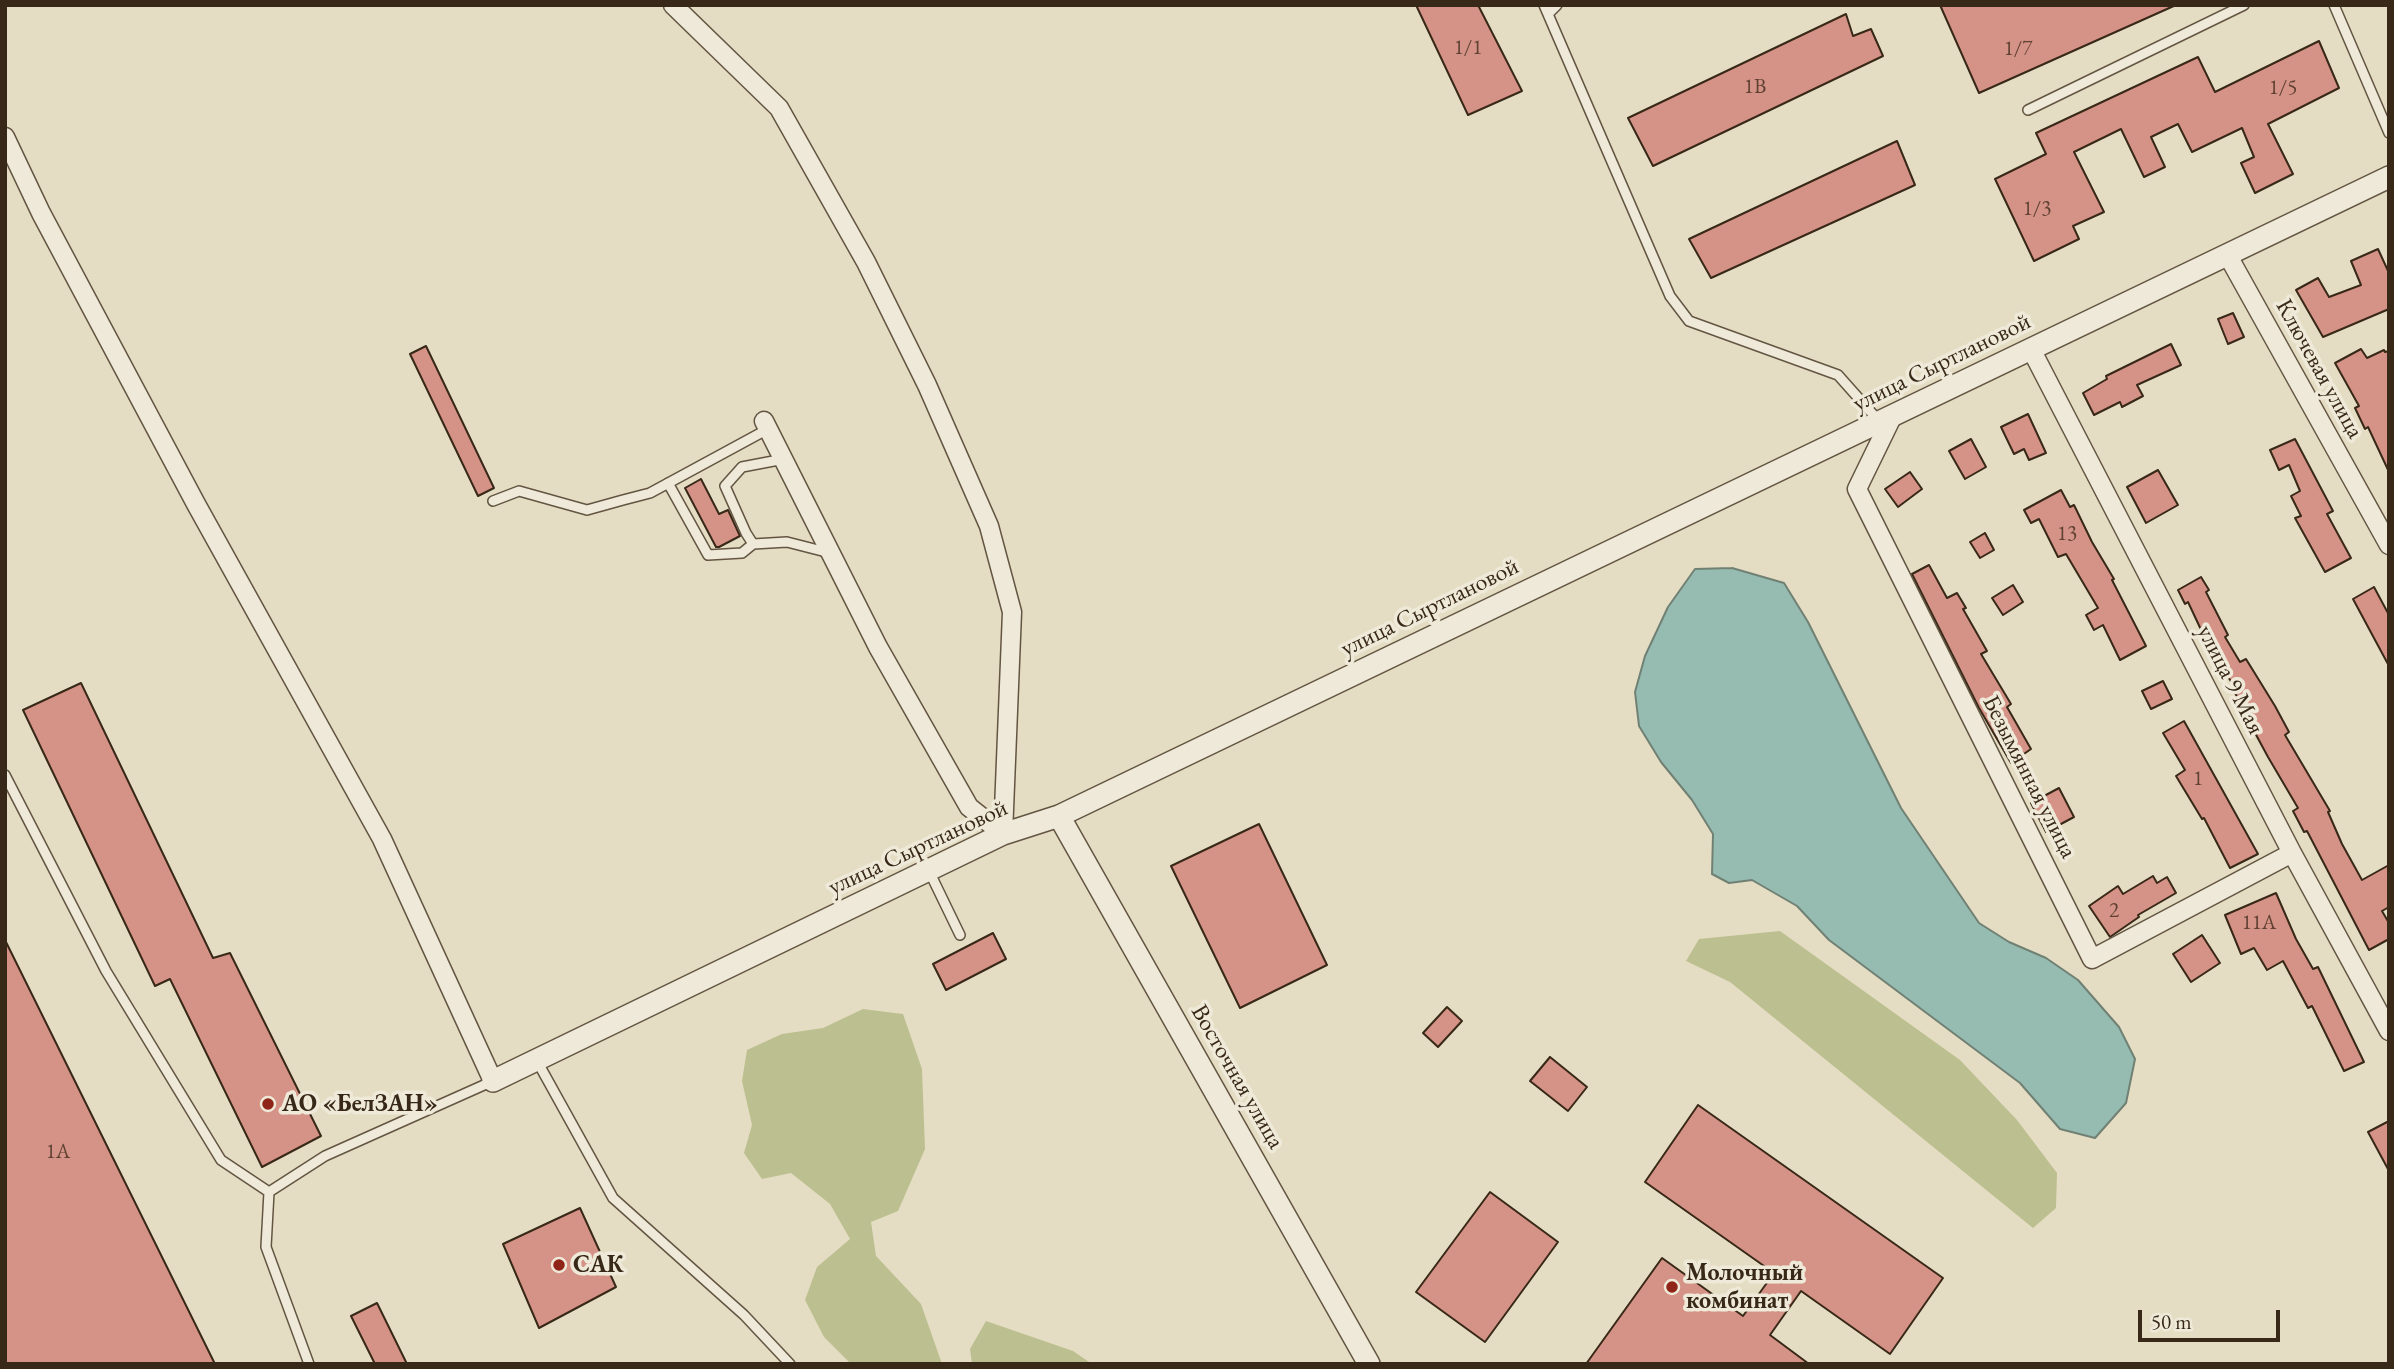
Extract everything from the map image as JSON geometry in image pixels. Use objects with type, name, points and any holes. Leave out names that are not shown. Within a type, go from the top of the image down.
[{"type":"street","points":[[673,5],[779,108],[866,262],[927,385],[989,526],[1012,612],[1003,834]]},
{"type":"street","points":[[5,138],[41,213],[196,504],[382,839],[493,1081]]},
{"type":"street","name":"улица Сыртлановой","points":[[493,1081],[1003,834],[1059,816],[2389,177]]},
{"type":"street","name":"Ключевая улица","points":[[2227,254],[2389,545]]},
{"type":"street","name":"улица 9 Мая","points":[[2031,349],[2292,853],[2389,1031]]},
{"type":"street","name":"Безымянная улица","points":[[1886,418],[1857,489],[2092,959],[2292,853]]},
{"type":"street","points":[[766,425],[878,647],[969,807],[1003,834]]},
{"type":"street","name":"Восточная улица","points":[[1059,816],[1369,1364]]},
{"type":"lane","points":[[1556,5],[1546,10],[1670,296],[1689,321],[1838,375],[1886,418]]},
{"type":"lane","points":[[2028,110],[2244,5]]},
{"type":"lane","points":[[2334,5],[2389,133]]},
{"type":"lane","points":[[493,501],[519,491],[587,510],[650,493],[766,425]]},
{"type":"lane","points":[[753,544],[724,486],[742,467],[784,460]]},
{"type":"lane","points":[[668,483],[708,555],[742,553],[753,544],[787,542],[831,552]]},
{"type":"lane","points":[[5,775],[106,971],[221,1160],[269,1192]]},
{"type":"lane","points":[[928,870],[960,935]]},
{"type":"lane","points":[[537,1061],[614,1198],[744,1315],[790,1364]]},
{"type":"lane","points":[[269,1192],[325,1156],[493,1081]]},
{"type":"lane","points":[[269,1192],[266,1247],[309,1364]]},
{"type":"green space","points":[[1780,931],[1960,1060],[2017,1120],[2057,1173],[2056,1208],[2033,1228],[1730,982],[1686,961],[1699,939]]},
{"type":"green space","points":[[863,1009],[903,1014],[922,1069],[925,1149],[898,1211],[871,1222],[876,1256],[921,1304],[942,1364],[851,1364],[824,1337],[805,1300],[817,1267],[850,1239],[830,1204],[791,1173],[762,1179],[744,1153],[752,1125],[742,1081],[747,1050],[782,1034],[823,1028]]},
{"type":"green space","points":[[986,1321],[1073,1351],[1092,1364],[972,1364],[970,1349]]},
{"type":"water","points":[[1732,568],[1784,583],[1808,622],[1901,808],[1979,923],[2009,942],[2046,958],[2078,980],[2119,1027],[2135,1059],[2126,1103],[2095,1138],[2060,1129],[2020,1083],[1829,940],[1797,906],[1752,880],[1729,883],[1712,874],[1713,834],[1692,800],[1661,762],[1639,726],[1635,692],[1645,656],[1668,607],[1695,569]]},
{"type":"building","points":[[1416,5],[1478,5],[1522,91],[1468,115]]},
{"type":"building","points":[[1940,5],[2176,5],[1979,93]]},
{"type":"building","points":[[1846,14],[1853,36],[1871,29],[1883,56],[1653,166],[1628,118]]},
{"type":"building","points":[[2319,41],[2339,88],[2268,124],[2293,174],[2255,193],[2241,163],[2254,157],[2242,128],[2192,152],[2178,124],[2151,137],[2165,167],[2144,177],[2121,129],[2074,152],[2104,212],[2073,226],[2079,239],[2034,261],[1995,179],[2046,154],[2036,133],[2198,57],[2215,92]]},
{"type":"building","points":[[1897,141],[1915,185],[1711,278],[1689,239]]},
{"type":"building","points":[[2378,249],[2389,273],[2389,309],[2323,337],[2296,290],[2318,278],[2329,297],[2361,285],[2351,261]]},
{"type":"building","points":[[2233,313],[2244,337],[2228,344],[2218,319]]},
{"type":"building","points":[[2171,344],[2181,365],[2137,385],[2143,396],[2122,407],[2120,402],[2094,415],[2083,393],[2107,379],[2106,376]]},
{"type":"building","points":[[426,346],[494,488],[478,496],[410,354]]},
{"type":"building","points":[[2361,349],[2367,358],[2384,350],[2389,351],[2389,472],[2368,427],[2365,429],[2355,408],[2359,406],[2335,363]]},
{"type":"building","points":[[2028,414],[2046,453],[2029,460],[2024,449],[2014,454],[2001,427]]},
{"type":"building","points":[[1971,439],[1986,467],[1965,479],[1949,451]]},
{"type":"building","points":[[2295,439],[2333,511],[2327,514],[2351,558],[2325,572],[2295,518],[2301,516],[2291,496],[2300,491],[2289,465],[2279,470],[2270,450]]},
{"type":"building","points":[[2158,470],[2178,505],[2146,523],[2127,487]]},
{"type":"building","points":[[1910,472],[1922,489],[1898,507],[1885,489]]},
{"type":"building","points":[[701,479],[719,514],[728,510],[740,536],[719,547],[716,547],[685,488]]},
{"type":"building","points":[[2061,490],[2070,507],[2074,505],[2146,646],[2120,660],[2103,625],[2094,630],[2086,615],[2098,608],[2066,554],[2058,557],[2039,519],[2031,523],[2024,510]]},
{"type":"building","points":[[1985,533],[1994,550],[1980,558],[1970,542]]},
{"type":"building","points":[[1929,565],[1947,598],[1957,593],[1966,608],[1963,609],[1987,651],[1981,654],[2011,704],[2007,707],[2031,749],[2011,763],[1979,708],[1912,574]]},
{"type":"building","points":[[2201,577],[2228,635],[2225,637],[2240,662],[2246,659],[2275,706],[2289,732],[2285,735],[2330,811],[2328,812],[2342,844],[2362,880],[2389,865],[2389,907],[2382,911],[2389,923],[2389,939],[2369,950],[2307,831],[2304,832],[2293,811],[2298,808],[2248,720],[2251,719],[2233,690],[2236,689],[2211,651],[2188,602],[2185,604],[2178,590]]},
{"type":"building","points":[[2013,585],[2023,602],[2003,615],[1992,598]]},
{"type":"building","points":[[2374,587],[2389,615],[2389,666],[2353,599]]},
{"type":"building","points":[[2163,681],[2172,699],[2151,709],[2142,691]]},
{"type":"building","points":[[81,683],[213,958],[230,953],[321,1136],[262,1167],[170,979],[155,986],[23,710]]},
{"type":"building","points":[[2184,721],[2258,854],[2230,868],[2204,818],[2202,819],[2176,776],[2185,770],[2163,733]]},
{"type":"building","points":[[2059,788],[2074,817],[2046,832],[2031,803]]},
{"type":"building","points":[[1259,824],[1327,965],[1240,1008],[1171,866]]},
{"type":"building","points":[[2153,876],[2157,883],[2167,877],[2176,893],[2138,915],[2139,917],[2110,937],[2089,906],[2118,886],[2123,894]]},
{"type":"building","points":[[2276,893],[2296,939],[2313,969],[2318,967],[2364,1062],[2344,1071],[2312,1006],[2308,1008],[2283,961],[2267,970],[2254,948],[2241,954],[2225,915]]},
{"type":"building","points":[[993,933],[1006,959],[946,990],[933,964]]},
{"type":"building","points":[[2202,935],[2220,963],[2191,982],[2173,954]]},
{"type":"building","points":[[5,940],[215,1364],[5,1364]]},
{"type":"building","points":[[1447,1007],[1462,1021],[1438,1047],[1423,1033]]},
{"type":"building","points":[[1550,1057],[1587,1087],[1568,1111],[1530,1081]]},
{"type":"building","points":[[1698,1105],[1943,1278],[1890,1354],[1801,1291],[1770,1335],[1809,1364],[1586,1364],[1662,1258],[1743,1316],[1774,1273],[1645,1182]]},
{"type":"building","points":[[2389,1121],[2389,1171],[2368,1132]]},
{"type":"building","points":[[1490,1192],[1558,1242],[1485,1342],[1416,1292]]},
{"type":"building","name":"САК","points":[[580,1208],[616,1287],[539,1328],[503,1244]]},
{"type":"building","points":[[377,1303],[407,1364],[375,1364],[351,1316]]},
{"type":"place","name":"АО «БелЗАН»","points":[[268,1104]]},
{"type":"place","name":"САК","points":[[559,1265]]},
{"type":"place","name":"Молочный комбинат","points":[[1672,1287]]}]
